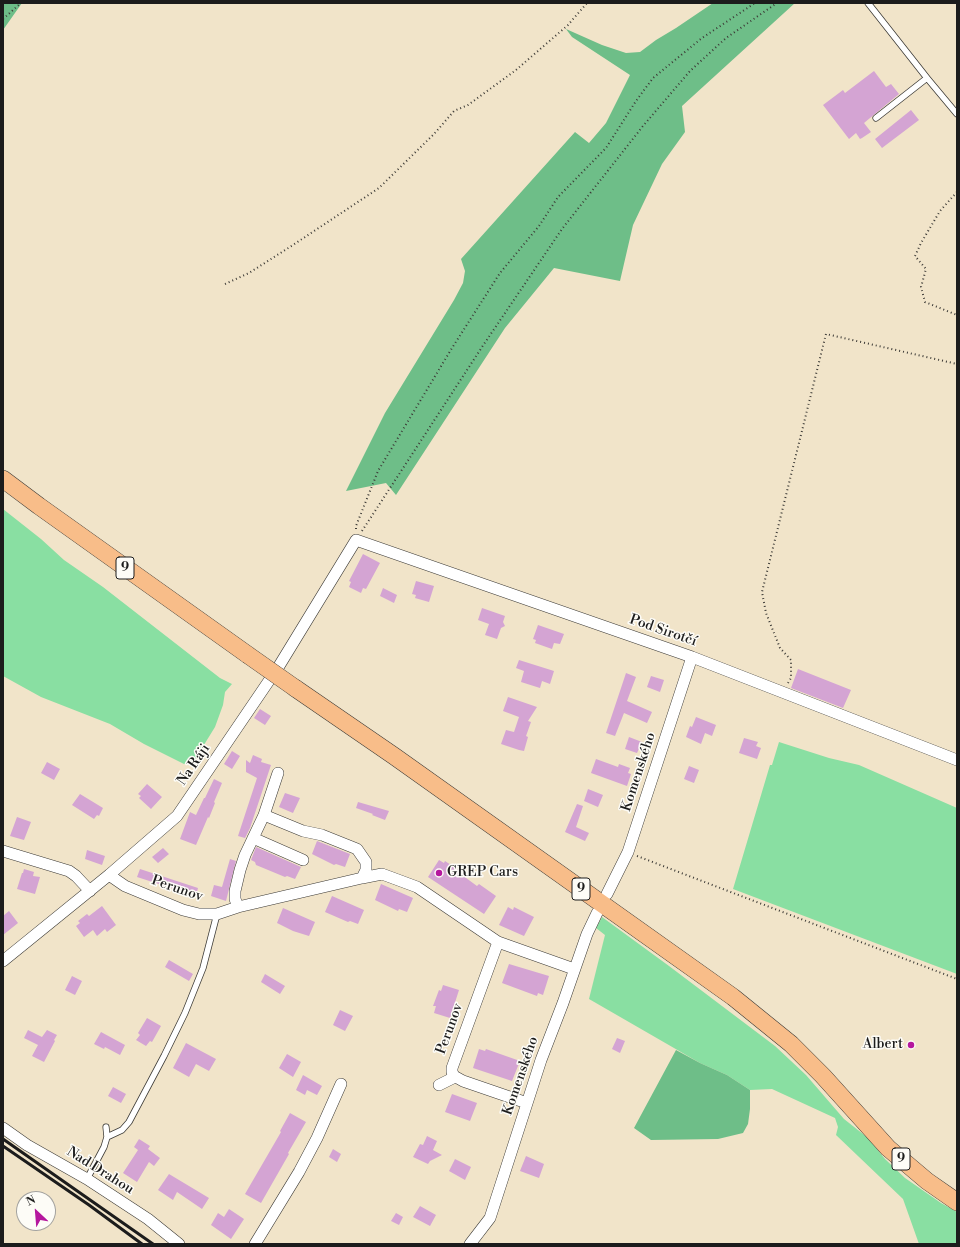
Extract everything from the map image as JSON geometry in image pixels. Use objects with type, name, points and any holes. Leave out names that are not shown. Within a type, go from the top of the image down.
[{"type":"main road","name":"9","points":[[3,479],[248,655],[408,766],[733,997],[791,1044],[823,1076],[888,1148],[927,1181],[957,1202]]},
{"type":"street","name":"Pod Sirotčí","points":[[356,540],[692,657],[957,760]]},
{"type":"street","name":"Na Ráji","points":[[3,961],[90,891],[177,816],[279,666],[356,540]]},
{"type":"street","name":"Komenského","points":[[607,894],[628,852],[692,657]]},
{"type":"street","points":[[238,907],[235,898],[237,882],[245,855],[264,815],[278,773]]},
{"type":"street","points":[[264,815],[303,831],[322,835],[357,850],[366,862],[366,870],[362,878]]},
{"type":"street","points":[[253,838],[303,860]]},
{"type":"street","points":[[3,851],[69,871],[76,876],[90,891]]},
{"type":"street","name":"Perunov","points":[[109,875],[125,886],[183,910],[199,914],[217,914],[238,907],[382,874],[418,887],[498,942],[574,969]]},
{"type":"street","name":"Komenského","points":[[470,1244],[490,1218],[541,1060],[563,1003],[574,969],[597,913]]},
{"type":"street","name":"Perunov","points":[[498,942],[452,1068],[452,1072],[456,1077],[464,1081],[527,1103]]},
{"type":"street","points":[[439,1085],[456,1077]]},
{"type":"street","points":[[256,1244],[317,1138],[341,1084]]},
{"type":"street","name":"Nad Drahou","points":[[3,1128],[27,1145],[87,1179],[148,1220],[179,1244]]},
{"type":"lane","points":[[868,3],[957,114]]},
{"type":"lane","points":[[876,118],[927,78]]},
{"type":"lane","points":[[106,1137],[122,1130],[129,1122],[164,1056],[185,1013],[203,968],[217,914]]},
{"type":"lane","points":[[87,1179],[98,1159],[106,1137],[106,1127]]},
{"type":"path","points":[[3,19],[20,3]]},
{"type":"path","points":[[225,284],[249,273],[379,188],[434,134],[454,111],[468,105],[516,70],[568,25],[587,3]]},
{"type":"path","points":[[356,540],[356,526],[378,471],[452,348],[500,273],[538,226],[558,197],[606,148],[636,101],[653,78],[702,38],[755,3]]},
{"type":"path","points":[[356,540],[484,344],[562,229],[643,126],[690,72],[726,38],[777,3]]},
{"type":"path","points":[[957,192],[940,211],[915,256],[926,269],[921,287],[925,302],[957,315]]},
{"type":"path","points":[[784,692],[791,678],[791,660],[780,648],[766,612],[762,592],[826,334],[957,364]]},
{"type":"path","points":[[628,852],[957,978]]},
{"type":"green space","points":[[3,3],[22,3],[3,30]]},
{"type":"green space","points":[[713,3],[795,3],[682,106],[685,132],[662,164],[633,225],[620,281],[554,268],[505,328],[396,495],[386,483],[346,491],[385,413],[463,283],[465,271],[461,259],[575,132],[589,143],[606,123],[630,75],[572,37],[566,29],[602,45],[626,53],[640,52]]},
{"type":"green space","points":[[3,509],[41,539],[64,560],[103,587],[220,678],[232,684],[225,692],[223,705],[215,727],[194,761],[184,764],[144,744],[110,724],[41,697],[3,676]]},
{"type":"green space","points":[[779,742],[829,758],[859,765],[957,808],[957,974],[733,889],[770,765],[772,765]]},
{"type":"green space","points":[[602,917],[775,1046],[806,1075],[844,1119],[868,1138],[885,1159],[905,1178],[941,1203],[957,1212],[957,1244],[919,1244],[903,1199],[836,1135],[838,1127],[835,1118],[772,1089],[750,1090],[727,1075],[700,1063],[589,999],[605,935],[596,928]]},
{"type":"green space","points":[[676,1050],[727,1075],[750,1090],[748,1124],[743,1133],[718,1139],[651,1140],[634,1128]]},
{"type":"building","points":[[874,71],[886,87],[891,84],[899,94],[864,123],[871,132],[860,139],[856,133],[849,139],[823,105],[843,90],[845,93]]},
{"type":"building","points":[[911,110],[919,120],[882,148],[875,139]]},
{"type":"building","points":[[363,554],[380,563],[366,589],[363,588],[361,593],[349,587],[351,582],[349,581]]},
{"type":"building","points":[[416,581],[434,586],[429,602],[415,598],[416,595],[412,594]]},
{"type":"building","points":[[383,588],[397,595],[394,603],[380,596]]},
{"type":"building","points":[[482,608],[505,616],[503,622],[505,626],[501,628],[497,639],[485,635],[489,624],[478,620]]},
{"type":"building","points":[[538,625],[564,634],[560,644],[554,643],[552,649],[535,643],[536,640],[533,639]]},
{"type":"building","points":[[519,660],[554,671],[550,684],[542,681],[540,688],[521,682],[524,671],[516,668]]},
{"type":"building","points":[[798,669],[851,690],[843,708],[791,688]]},
{"type":"building","points":[[626,673],[636,677],[627,701],[652,712],[647,723],[624,713],[615,736],[606,733]]},
{"type":"building","points":[[651,676],[664,680],[660,692],[647,687]]},
{"type":"building","points":[[508,697],[537,707],[528,721],[531,722],[526,736],[528,737],[524,751],[501,744],[506,730],[514,732],[519,717],[503,711]]},
{"type":"building","points":[[260,709],[271,716],[265,725],[254,718]]},
{"type":"building","points":[[696,717],[716,725],[712,736],[705,733],[701,744],[686,737],[690,726],[692,727]]},
{"type":"building","points":[[629,737],[642,742],[637,753],[625,749]]},
{"type":"building","points":[[744,738],[758,742],[756,746],[761,748],[757,759],[739,753]]},
{"type":"building","points":[[232,751],[240,756],[232,769],[224,764]]},
{"type":"building","points":[[253,755],[262,759],[261,762],[271,765],[250,828],[245,838],[238,836],[257,778],[246,772],[246,760],[250,763]]},
{"type":"building","points":[[596,759],[618,767],[619,764],[630,768],[628,773],[631,774],[627,786],[591,773]]},
{"type":"building","points":[[47,762],[60,769],[54,780],[41,773]]},
{"type":"building","points":[[689,766],[699,770],[694,783],[684,779]]},
{"type":"building","points":[[214,779],[222,783],[209,818],[208,817],[196,845],[180,839],[190,812],[196,815]]},
{"type":"building","points":[[147,784],[162,797],[151,809],[139,798],[141,796],[138,794]]},
{"type":"building","points":[[588,789],[603,795],[598,807],[584,801]]},
{"type":"building","points":[[285,793],[300,798],[293,813],[279,807]]},
{"type":"building","points":[[80,794],[103,808],[99,816],[97,815],[94,819],[72,805]]},
{"type":"building","points":[[358,802],[389,811],[385,820],[356,808]]},
{"type":"building","points":[[577,804],[583,806],[576,827],[589,833],[585,841],[565,832]]},
{"type":"building","points":[[17,817],[31,822],[24,840],[10,836]]},
{"type":"building","points":[[317,841],[350,854],[345,867],[336,864],[334,865],[312,854]]},
{"type":"building","points":[[256,847],[301,867],[295,879],[287,876],[285,877],[256,865],[255,862],[251,860]]},
{"type":"building","points":[[163,848],[169,854],[158,863],[152,857]]},
{"type":"building","points":[[87,850],[105,856],[102,865],[85,859]]},
{"type":"building","points":[[230,859],[236,861],[226,901],[211,896],[214,885],[222,887]]},
{"type":"building","points":[[439,860],[444,863],[445,861],[463,873],[462,875],[477,886],[479,884],[496,896],[484,914],[428,877]]},
{"type":"building","points":[[24,869],[34,872],[33,876],[40,877],[35,894],[17,889]]},
{"type":"building","points":[[140,869],[198,888],[196,896],[137,877]]},
{"type":"building","points":[[381,884],[413,898],[407,912],[399,909],[398,911],[375,900]]},
{"type":"building","points":[[332,896],[364,910],[358,924],[350,921],[348,922],[325,912]]},
{"type":"building","points":[[102,906],[116,925],[107,932],[105,929],[97,936],[93,930],[84,937],[76,926],[80,923],[78,921],[87,914],[89,916]]},
{"type":"building","points":[[508,907],[513,910],[514,907],[534,917],[524,936],[499,925]]},
{"type":"building","points":[[283,908],[315,922],[309,936],[293,931],[277,923]]},
{"type":"building","points":[[9,911],[18,923],[3,935],[3,916]]},
{"type":"building","points":[[169,960],[193,974],[189,981],[165,967]]},
{"type":"building","points":[[509,964],[549,976],[543,995],[538,993],[537,996],[502,983]]},
{"type":"building","points":[[265,974],[285,986],[280,994],[261,982]]},
{"type":"building","points":[[72,976],[82,981],[75,995],[65,990]]},
{"type":"building","points":[[443,985],[459,990],[450,1018],[434,1013],[436,1006],[433,1006],[439,990],[441,991]]},
{"type":"building","points":[[340,1010],[353,1016],[345,1031],[333,1025]]},
{"type":"building","points":[[147,1018],[161,1026],[152,1042],[150,1041],[146,1046],[136,1040],[140,1035],[138,1033]]},
{"type":"building","points":[[28,1030],[42,1037],[47,1030],[57,1035],[44,1062],[32,1056],[38,1045],[24,1038]]},
{"type":"building","points":[[101,1032],[125,1045],[120,1055],[105,1047],[104,1049],[94,1044]]},
{"type":"building","points":[[617,1038],[625,1041],[620,1053],[612,1049]]},
{"type":"building","points":[[186,1043],[216,1059],[209,1071],[196,1064],[189,1077],[173,1068]]},
{"type":"building","points":[[479,1049],[485,1051],[486,1049],[520,1061],[512,1081],[473,1068]]},
{"type":"building","points":[[287,1054],[301,1062],[293,1077],[279,1068]]},
{"type":"building","points":[[303,1075],[322,1086],[317,1095],[307,1090],[305,1095],[296,1090]]},
{"type":"building","points":[[113,1087],[126,1094],[121,1103],[108,1096]]},
{"type":"building","points":[[452,1094],[477,1103],[470,1121],[445,1112]]},
{"type":"building","points":[[290,1113],[306,1122],[261,1203],[245,1194],[281,1132],[280,1131]]},
{"type":"building","points":[[427,1136],[437,1141],[433,1150],[442,1155],[430,1161],[428,1164],[413,1157],[420,1144],[423,1145]]},
{"type":"building","points":[[139,1139],[150,1146],[148,1149],[160,1158],[154,1166],[149,1162],[137,1182],[123,1173],[138,1150],[134,1147]]},
{"type":"building","points":[[333,1149],[341,1154],[337,1162],[329,1157]]},
{"type":"building","points":[[526,1156],[544,1164],[539,1178],[520,1171]]},
{"type":"building","points":[[455,1159],[471,1167],[465,1180],[449,1171]]},
{"type":"building","points":[[169,1174],[209,1198],[202,1209],[177,1192],[173,1200],[158,1190]]},
{"type":"building","points":[[420,1206],[436,1215],[430,1226],[413,1217]]},
{"type":"building","points":[[229,1209],[244,1219],[231,1239],[211,1225],[218,1213],[224,1217]]},
{"type":"building","points":[[396,1213],[403,1217],[399,1225],[391,1221]]},
{"type":"railway","points":[[3,1139],[153,1244]]},
{"type":"railway","points":[[3,1146],[89,1205],[142,1244]]},
{"type":"place","name":"GREP Cars","points":[[439,873]]},
{"type":"place","name":"Albert","points":[[911,1045]]}]
